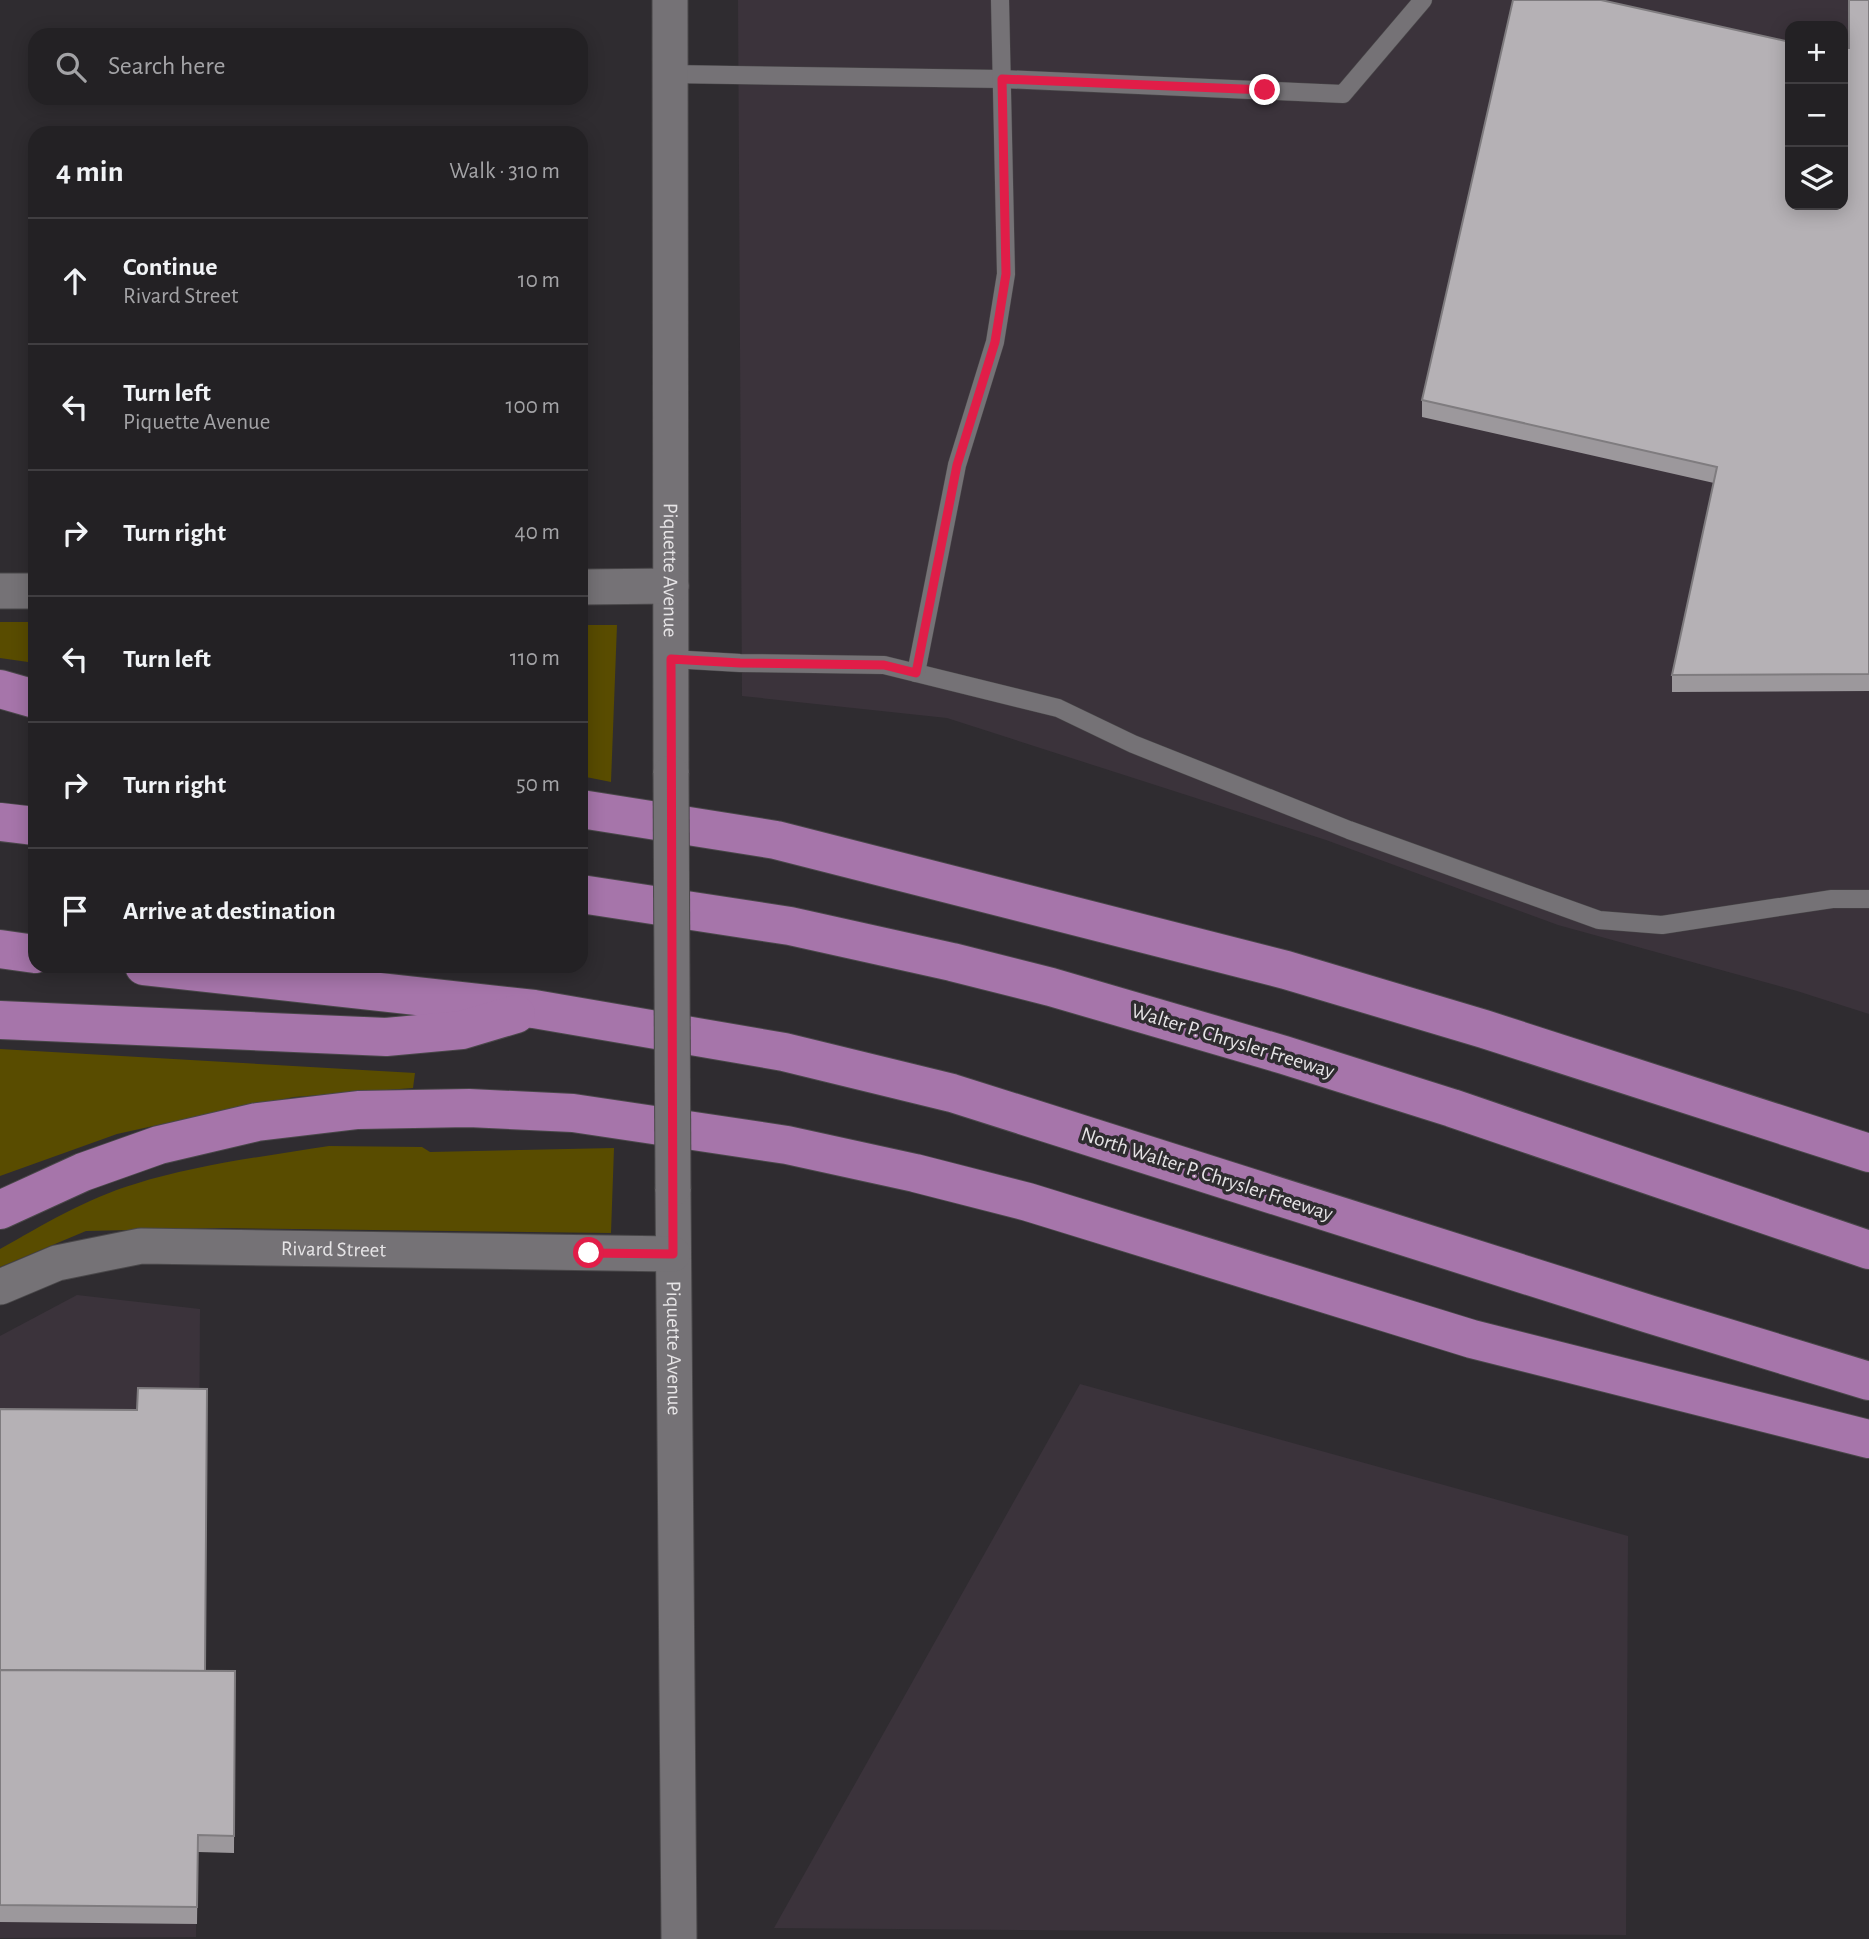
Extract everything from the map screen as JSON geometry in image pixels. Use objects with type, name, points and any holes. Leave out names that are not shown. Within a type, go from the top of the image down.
[{"type":"highway","points":[[0,690],[28,697]]},
{"type":"highway","points":[[0,716],[28,718]]},
{"type":"highway","points":[[588,810],[776,840],[1286,970],[1484,1029],[1869,1153]]},
{"type":"highway","points":[[0,822],[28,825]]},
{"type":"highway","name":"Walter P. Chrysler Freeway","points":[[588,895],[790,926],[1051,987],[1284,1055],[1452,1108],[1869,1250]]},
{"type":"highway","points":[[0,949],[28,953]]},
{"type":"highway","points":[[207,973],[534,1009]]},
{"type":"highway","points":[[0,1020],[386,1037],[463,1030],[534,1009]]},
{"type":"highway","name":"North Walter P. Chrysler Freeway","points":[[534,1009],[783,1052],[952,1093],[1623,1306],[1869,1381]]},
{"type":"highway","points":[[0,1210],[83,1172],[159,1145],[257,1122],[358,1110],[469,1108],[573,1112],[787,1144],[915,1173],[1028,1202],[1472,1339],[1869,1439]]},
{"type":"street","name":"Piquette Avenue","points":[[670,0],[673,1254],[679,1939]]},
{"type":"street","points":[[588,587],[671,586]]},
{"type":"street","points":[[0,591],[28,591]]},
{"type":"street","name":"Rivard Street","points":[[0,1287],[57,1263],[141,1247],[673,1254]]},
{"type":"lane","points":[[916,673],[957,465],[995,342],[1006,274],[1000,0]]},
{"type":"lane","points":[[670,74],[1002,79],[1343,94],[1423,0]]},
{"type":"lane","points":[[671,659],[884,665],[1058,708],[1133,744],[1349,830],[1599,920],[1662,925],[1832,899],[1869,899]]},
{"type":"shaded area","points":[[738,0],[1869,0],[1869,1014],[1797,991],[1558,925],[1326,840],[947,718],[742,696]]},
{"type":"shaded area","points":[[0,622],[28,622],[28,662],[0,658]]},
{"type":"shaded area","points":[[588,625],[617,625],[611,782],[588,777]]},
{"type":"shaded area","points":[[0,1049],[415,1073],[413,1088],[294,1097],[194,1117],[117,1134],[0,1176]]},
{"type":"shaded area","points":[[329,1146],[422,1147],[430,1152],[614,1148],[611,1233],[222,1228],[86,1231],[0,1267],[0,1249],[66,1213],[117,1190],[206,1166]]},
{"type":"shaded area","points":[[77,1295],[200,1309],[196,1937],[0,1938],[0,1336]]},
{"type":"shaded area","points":[[1080,1384],[1628,1536],[1626,1935],[774,1928]]},
{"type":"building","points":[[1513,0],[1601,0],[1785,41],[1785,210],[1848,210],[1849,0],[1869,0],[1869,674],[1672,675],[1717,467],[1422,400]]},
{"type":"building","points":[[138,1388],[207,1389],[205,1671],[0,1670],[0,1409],[137,1410]]},
{"type":"building","points":[[0,1670],[235,1671],[234,1836],[198,1835],[197,1907],[0,1905]]},
{"type":"route","points":[[589,1253],[673,1254],[671,659],[884,665],[916,673],[957,465],[995,342],[1006,274],[1002,79],[1265,90]]}]
